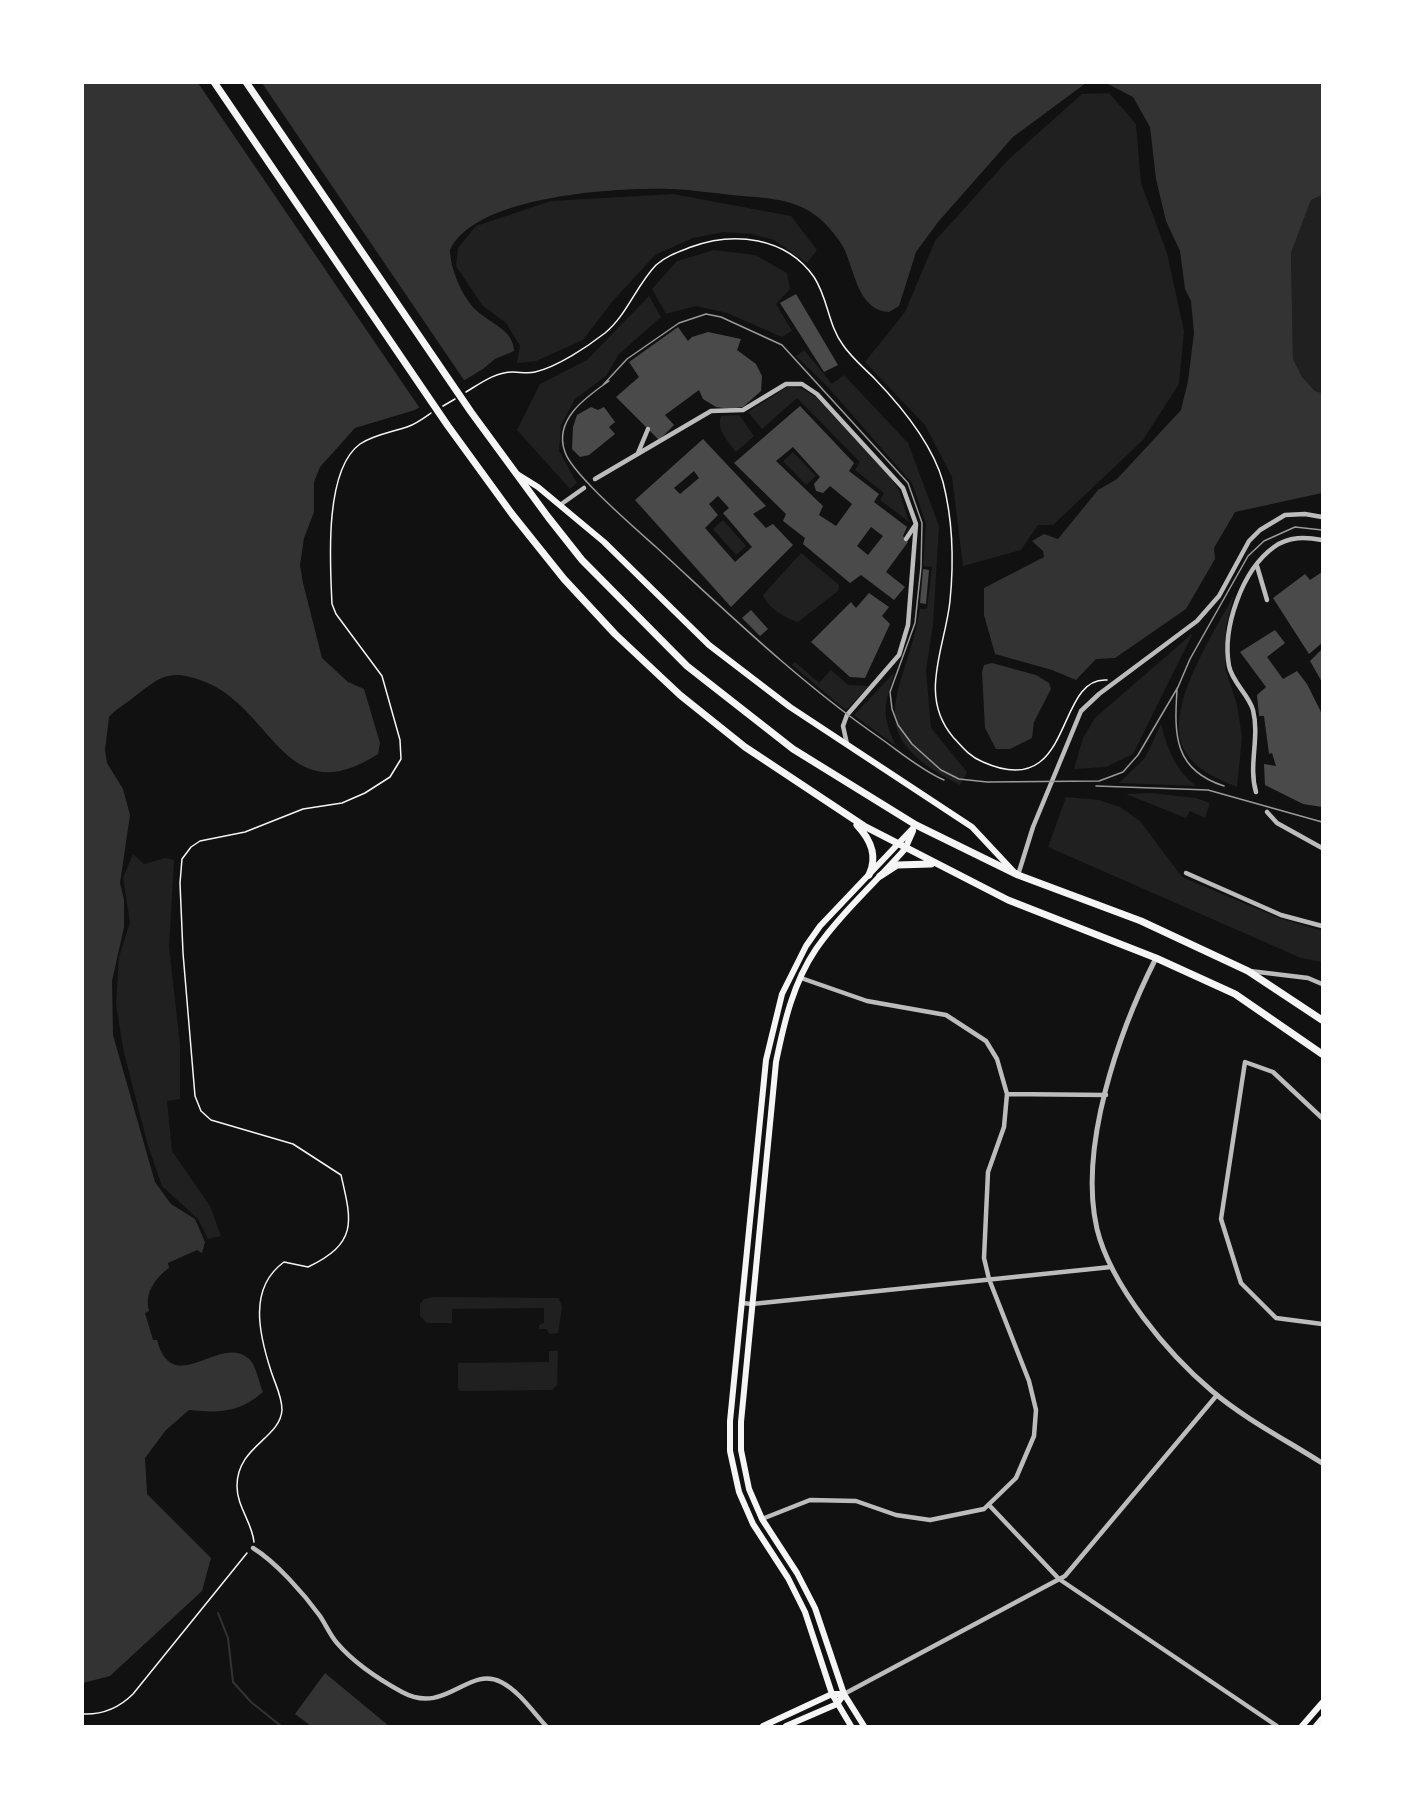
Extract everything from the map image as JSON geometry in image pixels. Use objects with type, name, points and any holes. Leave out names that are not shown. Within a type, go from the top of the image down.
[{"type":"main road","points":[[214,82],[448,426],[544,555],[646,665],[745,747],[849,817],[905,849],[1008,900],[1156,958],[1234,994],[1323,1054]]},
{"type":"main road","points":[[246,82],[514,472],[582,560],[687,666],[803,755],[916,825],[1018,875],[1141,921],[1248,970],[1323,1020]]},
{"type":"main road","points":[[514,472],[560,505],[620,556],[709,645],[790,707],[849,748],[972,827],[1018,875]]},
{"type":"main road","points":[[849,817],[872,848],[874,860],[869,875]]},
{"type":"main road","points":[[851,1726],[832,1694],[805,1612],[788,1578],[753,1524],[739,1492],[733,1469],[730,1421],[766,1060],[774,1019],[782,994],[806,946],[820,926],[916,825]]},
{"type":"main road","points":[[864,1726],[844,1694],[814,1608],[797,1573],[762,1519],[749,1489],[741,1450],[741,1422],[776,1062],[784,1022],[814,951],[905,849],[916,825]]},
{"type":"main road","points":[[880,876],[903,864],[938,866]]},
{"type":"main road","points":[[763,1726],[832,1694],[844,1694]]},
{"type":"main road","points":[[786,1726],[837,1704],[844,1694]]},
{"type":"main road","points":[[1302,1726],[1323,1703]]},
{"type":"main road","points":[[1316,1726],[1323,1719]]},
{"type":"street","points":[[595,479],[678,432],[700,415],[711,411],[743,410],[786,384],[802,384],[830,407],[892,473],[903,488],[916,524],[908,625],[899,655],[848,715],[843,726],[849,748]]},
{"type":"street","points":[[638,453],[648,429]]},
{"type":"street","points":[[560,505],[584,488]]},
{"type":"street","points":[[1018,875],[1033,827],[1081,711],[1203,615],[1219,596],[1249,541],[1260,530],[1285,515],[1305,514],[1323,517]]},
{"type":"street","points":[[906,539],[916,524]]},
{"type":"street","points":[[1256,792],[1253,780],[1256,735],[1253,710],[1229,668],[1229,626],[1238,596],[1257,566],[1274,546],[1299,537],[1323,540]]},
{"type":"street","points":[[1257,566],[1267,600]]},
{"type":"street","points":[[1254,723],[1261,723]]},
{"type":"street","points":[[1267,812],[1277,823],[1323,848]]},
{"type":"street","points":[[1186,873],[1281,915],[1323,926]]},
{"type":"street","points":[[1156,958],[1135,1000],[1121,1036],[1106,1095],[1095,1157],[1094,1201],[1097,1231],[1111,1267],[1169,1348],[1217,1395],[1323,1463]]},
{"type":"street","points":[[1248,970],[1308,978],[1323,984]]},
{"type":"street","points":[[762,1519],[810,1500],[856,1501],[896,1515],[930,1520],[984,1509],[1016,1478],[1034,1436],[1036,1410],[1029,1381],[989,1279],[984,1258],[988,1172],[1004,1127],[1007,1094],[997,1059],[986,1041],[946,1015],[867,1001],[801,978]]},
{"type":"street","points":[[1323,1118],[1273,1072],[1245,1062],[1221,1219],[1240,1283],[1276,1318],[1323,1324]]},
{"type":"street","points":[[1007,1094],[1106,1095]]},
{"type":"street","points":[[742,1303],[752,1304],[1111,1267]]},
{"type":"street","points":[[844,1694],[1065,1575],[1217,1395]]},
{"type":"street","points":[[988,1505],[1059,1579],[1277,1726]]},
{"type":"street","points":[[253,1548],[272,1563],[315,1610],[344,1651],[398,1689],[417,1698],[433,1698],[449,1694],[472,1681],[493,1679],[510,1688],[546,1726]]},
{"type":"path","points":[[441,407],[491,376],[506,372],[538,372],[583,349],[615,324],[650,272],[672,254],[724,237],[748,238],[773,245],[794,258],[811,274],[823,293],[842,344],[901,407],[927,447],[940,474],[951,517],[952,538],[950,600],[935,686],[936,710],[945,727],[969,754],[984,763],[1009,768],[1031,766],[1052,753],[1066,718],[1080,695],[1099,680],[1113,684]]},
{"type":"path","points":[[82,1714],[103,1712],[134,1694],[253,1548],[253,1533],[238,1496],[238,1477],[249,1453],[277,1426],[282,1413],[280,1394],[261,1333],[262,1289],[269,1275],[284,1262],[308,1267],[332,1253],[350,1227],[349,1210],[341,1175],[316,1156],[293,1144],[218,1123],[201,1111],[195,1096],[183,953],[180,883],[182,858],[191,847],[200,841],[245,832],[303,809],[342,803],[384,782],[399,764],[400,740],[382,676],[336,614],[332,604],[333,514],[339,474],[345,460],[355,448],[366,441],[411,426],[431,413]]},
{"type":"shaded area","points":[[82,83],[1086,83],[1013,137],[938,222],[916,252],[899,306],[889,312],[878,309],[863,296],[842,245],[819,218],[806,209],[775,199],[673,189],[619,190],[551,198],[517,206],[488,217],[465,232],[450,250],[452,266],[467,300],[478,312],[506,333],[513,344],[514,351],[495,359],[483,369],[415,410],[355,428],[320,467],[314,482],[314,512],[304,538],[300,565],[303,583],[322,658],[348,682],[364,689],[380,743],[378,754],[346,769],[321,772],[299,764],[225,693],[200,680],[180,675],[165,677],[151,684],[109,717],[105,750],[107,763],[123,789],[130,815],[120,883],[124,900],[124,927],[112,981],[113,1035],[155,1182],[171,1204],[195,1219],[205,1242],[202,1253],[197,1250],[168,1263],[169,1268],[159,1277],[149,1293],[149,1311],[145,1313],[153,1340],[157,1340],[164,1357],[174,1364],[185,1365],[224,1353],[236,1353],[251,1361],[263,1392],[237,1408],[219,1411],[189,1410],[166,1430],[145,1458],[147,1494],[211,1558],[202,1591],[110,1676],[83,1683]]},
{"type":"shaded area","points":[[1106,83],[1322,83],[1322,195],[1311,200],[1291,253],[1293,359],[1302,377],[1315,391],[1322,393],[1322,493],[1235,512],[1214,548],[1215,559],[1186,609],[1115,658],[1096,659],[1076,680],[1052,670],[995,654],[984,615],[984,588],[1044,557],[1043,551],[1032,541],[1044,534],[1058,539],[1098,490],[1117,479],[1181,410],[1188,381],[1194,333],[1191,301],[1185,289],[1180,251],[1166,221],[1156,179],[1150,127],[1133,97]]},
{"type":"shaded area","points":[[1109,93],[1136,124],[1141,183],[1167,253],[1184,331],[1179,384],[1143,440],[1053,525],[1038,525],[1021,550],[963,566],[952,477],[925,425],[865,362],[905,312],[935,241],[1008,160],[1082,94]]},
{"type":"shaded area","points":[[673,194],[791,216],[817,250],[807,263],[774,240],[752,234],[724,232],[693,238],[655,255],[612,302],[583,340],[536,361],[517,363],[520,346],[506,323],[482,305],[456,266],[458,248],[476,226],[551,201]]},
{"type":"shaded area","points":[[1322,195],[1322,393],[1315,391],[1302,377],[1293,359],[1291,253],[1311,200]]},
{"type":"shaded area","points":[[714,250],[755,255],[787,273],[790,289],[776,304],[792,331],[782,337],[727,313],[696,306],[666,314],[652,289],[677,261]]},
{"type":"shaded area","points":[[649,296],[661,317],[619,354],[606,376],[575,399],[561,425],[559,451],[577,483],[570,489],[517,430],[540,384],[587,360]]},
{"type":"shaded area","points":[[804,350],[832,384],[844,375],[908,443],[939,526],[933,625],[926,670],[931,728],[967,772],[960,785],[927,766],[907,747],[897,728],[895,709],[899,688],[920,609],[927,609],[932,567],[923,566],[926,524],[912,483],[826,385],[796,356]]},
{"type":"shaded area","points":[[787,387],[801,388],[816,397],[888,474],[899,490],[909,522],[880,500],[884,493],[855,470],[860,462],[797,398],[762,429],[748,412]]},
{"type":"shaded area","points":[[739,415],[754,436],[736,452],[724,435],[720,421],[721,416]]},
{"type":"shaded area","points":[[793,452],[816,476],[806,485],[783,461]]},
{"type":"shaded area","points":[[723,520],[746,546],[736,555],[713,529]]},
{"type":"shaded area","points":[[801,553],[839,585],[838,591],[798,622],[778,612],[768,604],[763,595]]},
{"type":"shaded area","points":[[1234,595],[1226,626],[1225,668],[1237,705],[1242,737],[1237,787],[1220,780],[1196,765],[1181,742],[1179,725],[1187,687]]},
{"type":"shaded area","points":[[1193,633],[1133,754],[1106,767],[1074,769],[1083,738],[1095,718]]},
{"type":"shaded area","points":[[795,662],[819,683],[831,670],[848,685],[869,686],[846,710],[792,665]]},
{"type":"shaded area","points":[[992,663],[1036,675],[1049,683],[1051,689],[1034,722],[1032,738],[1010,749],[996,749],[985,728],[982,672],[984,665]]},
{"type":"shaded area","points":[[895,672],[888,693],[886,717],[896,746],[854,715]]},
{"type":"shaded area","points":[[1161,724],[1173,758],[1196,786],[1119,783],[1145,758]]},
{"type":"shaded area","points":[[1150,793],[1196,798],[1210,803],[1205,818],[1190,811],[1186,818],[1126,794]]},
{"type":"shaded area","points":[[1066,797],[1099,800],[1120,807],[1140,821],[1182,877],[1279,918],[1322,931],[1322,962],[1301,958],[1048,847]]},
{"type":"shaded area","points":[[133,854],[144,864],[165,858],[174,860],[169,947],[180,1045],[180,1099],[167,1101],[172,1151],[210,1206],[221,1236],[208,1239],[198,1219],[162,1186],[148,1146],[124,1053],[116,1005],[119,957],[130,922],[123,878]]},
{"type":"shaded area","points":[[433,1297],[559,1298],[562,1307],[558,1333],[549,1334],[547,1329],[539,1329],[539,1325],[544,1323],[544,1308],[452,1309],[452,1323],[427,1323],[420,1316],[420,1304],[424,1299]]},
{"type":"shaded area","points":[[549,1351],[558,1351],[557,1385],[552,1390],[460,1391],[458,1388],[458,1363],[549,1362]]},
{"type":"shaded area","points":[[325,1673],[389,1726],[311,1726],[295,1714]]},
{"type":"pier","points":[[198,83],[262,83],[466,383],[421,410]]},
{"type":"building","points":[[796,294],[838,365],[824,372],[780,303]]},
{"type":"building","points":[[678,327],[688,341],[692,337],[708,332],[741,339],[737,350],[756,364],[762,376],[761,391],[743,407],[730,409],[716,407],[703,399],[699,390],[665,415],[674,425],[659,440],[616,397],[639,377],[629,362]]},
{"type":"building","points":[[800,406],[854,463],[849,471],[879,494],[874,502],[907,527],[903,536],[908,542],[886,572],[905,587],[894,600],[861,575],[850,583],[803,544],[805,538],[783,521],[786,514],[734,463]],"holes":[[[793,447],[820,477],[814,484],[816,491],[823,493],[830,486],[852,504],[836,526],[819,515],[823,506],[776,461]],[[871,527],[883,536],[868,555],[857,546]]]},
{"type":"building","points":[[591,407],[598,410],[604,407],[615,422],[609,427],[615,434],[589,455],[580,457],[572,449],[573,427],[577,415]]},
{"type":"building","points":[[703,439],[766,506],[753,514],[766,528],[773,524],[793,545],[731,607],[635,500]],"holes":[[[694,471],[699,478],[680,494],[674,488]],[[718,496],[729,508],[723,513],[752,547],[735,562],[705,528],[718,515],[709,504]]]},
{"type":"building","points":[[923,569],[929,570],[926,604],[920,603]]},
{"type":"building","points":[[1322,572],[1322,643],[1309,654],[1273,598],[1305,574],[1310,580]]},
{"type":"building","points":[[869,593],[889,607],[882,616],[890,624],[865,678],[850,677],[811,642],[851,602],[856,608]]},
{"type":"building","points":[[751,610],[768,629],[760,636],[742,618]]},
{"type":"building","points":[[1275,630],[1285,643],[1267,657],[1283,679],[1297,671],[1307,684],[1322,714],[1322,807],[1303,804],[1265,785],[1264,764],[1276,766],[1272,753],[1269,754],[1264,716],[1259,716],[1257,695],[1266,687],[1240,652]]},
{"type":"building","points":[[1322,649],[1322,682],[1310,661]]},
{"type":"waterway","points":[[218,1613],[228,1638],[233,1682],[251,1702],[281,1726]]},
{"type":"tram line","points":[[603,385],[627,359],[679,323],[706,314],[721,317],[782,345],[908,483],[922,523],[921,567],[915,623],[890,692],[892,709],[898,725],[912,744],[941,770],[959,779],[987,782],[1099,781],[1123,772],[1138,755],[1178,687],[1190,659],[1248,556],[1264,541],[1295,527],[1322,530]]},
{"type":"tram line","points":[[609,381],[574,410],[564,430],[565,452],[579,474],[620,515],[737,622],[821,694],[903,755],[944,780]]},
{"type":"tram line","points":[[1177,690],[1177,736],[1186,760],[1195,771],[1224,786]]},
{"type":"tram line","points":[[1096,786],[1208,790],[1322,822]]}]
